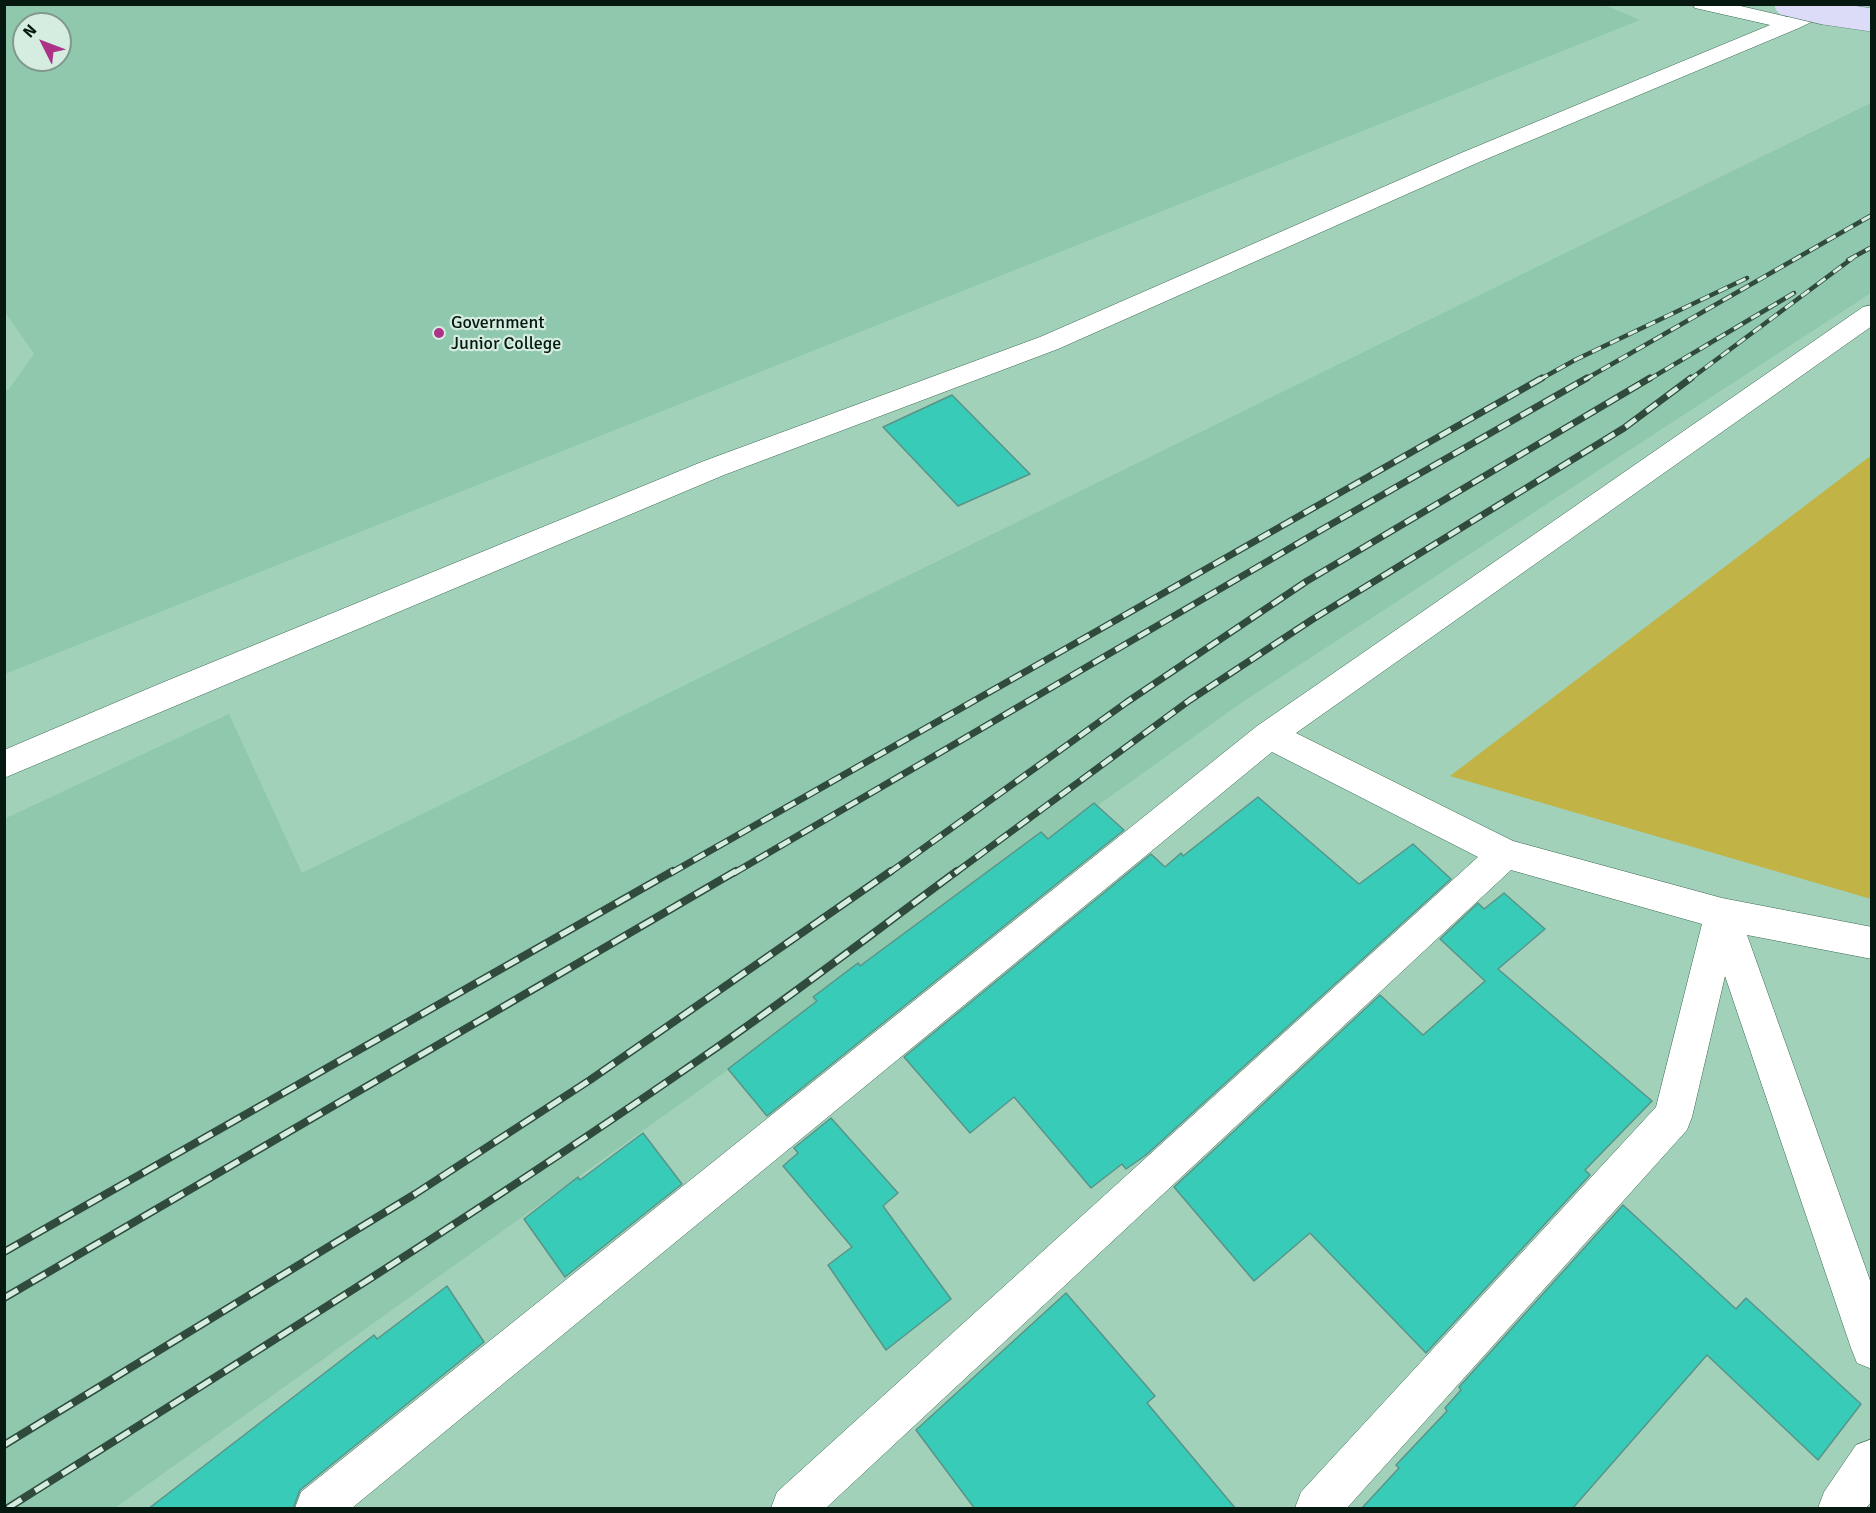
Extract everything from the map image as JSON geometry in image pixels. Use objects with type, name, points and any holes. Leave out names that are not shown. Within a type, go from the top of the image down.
[{"type":"main road","points":[[1789,14],[1824,13],[1872,20]]},
{"type":"street","points":[[1702,4],[1789,14]]},
{"type":"street","points":[[4,765],[170,693],[714,468],[1049,343],[1789,14],[1833,4]]},
{"type":"street","points":[[317,1509],[1269,735],[1872,313]]},
{"type":"street","points":[[1269,735],[1505,854],[1722,914],[1872,943]]},
{"type":"street","points":[[793,1509],[1505,854]]},
{"type":"street","points":[[1722,914],[1872,1348]]},
{"type":"street","points":[[1317,1509],[1673,1117],[1722,914]]},
{"type":"street","points":[[1839,1509],[1872,1461]]},
{"type":"shaded area","name":"Government Junior College","points":[[1602,4],[1640,20],[5,674],[5,391],[9,389],[34,354],[5,312],[5,5]]},
{"type":"shaded area","points":[[1871,103],[1871,293],[1241,703],[115,1508],[5,1508],[4,819],[229,714],[302,873]]},
{"type":"shaded area","points":[[1869,457],[1872,459],[1871,899],[1450,776]]},
{"type":"building","points":[[952,395],[1030,474],[958,506],[883,427]]},
{"type":"building","points":[[1258,797],[1359,884],[1413,844],[1451,879],[1146,1155],[1126,1169],[1122,1164],[1091,1188],[1014,1097],[970,1133],[904,1057],[1151,854],[1165,867],[1181,853],[1183,856]]},
{"type":"building","points":[[1094,803],[1124,830],[767,1116],[728,1069],[817,1001],[813,997],[858,963],[860,966],[1041,832],[1048,839]]},
{"type":"building","points":[[1504,893],[1545,929],[1498,969],[1652,1101],[1585,1170],[1590,1175],[1426,1353],[1310,1233],[1254,1281],[1174,1187],[1380,995],[1423,1035],[1485,981],[1440,939],[1478,903],[1484,909]]},
{"type":"building","points":[[831,1118],[898,1193],[883,1206],[951,1299],[886,1350],[828,1265],[852,1247],[783,1166],[798,1153],[794,1148]]},
{"type":"building","points":[[643,1133],[682,1184],[565,1277],[524,1219],[578,1177],[580,1180]]},
{"type":"building","points":[[1623,1205],[1736,1309],[1746,1298],[1861,1404],[1818,1460],[1707,1355],[1572,1509],[1361,1509],[1399,1468],[1396,1465],[1447,1411],[1445,1408],[1461,1390],[1459,1387]]},
{"type":"building","points":[[447,1286],[484,1342],[300,1490],[293,1509],[148,1509],[374,1335],[377,1339]]},
{"type":"building","points":[[1066,1293],[1155,1396],[1147,1403],[1236,1509],[975,1509],[916,1430]]},
{"type":"railway","points":[[1584,380],[1872,215]]},
{"type":"railway","points":[[1848,260],[1872,247]]},
{"type":"railway","points":[[1689,380],[1854,257]]},
{"type":"railway","points":[[1539,380],[1575,360],[1747,278]]},
{"type":"railway","points":[[1648,380],[1794,293]]},
{"type":"railway","points":[[671,873],[1542,378]]},
{"type":"railway","points":[[734,873],[1321,530],[1587,378]]},
{"type":"railway","points":[[889,873],[1127,702],[1307,581],[1650,378]]},
{"type":"railway","points":[[955,873],[1190,700],[1313,619],[1624,428],[1691,378]]},
{"type":"railway","points":[[4,1252],[673,871]]},
{"type":"railway","points":[[4,1298],[736,871]]},
{"type":"railway","points":[[4,1445],[415,1194],[590,1080],[891,871]]},
{"type":"railway","points":[[8,1508],[365,1282],[629,1108],[807,983],[957,871]]},
{"type":"place","name":"Government Junior College","points":[[439,333]]}]
